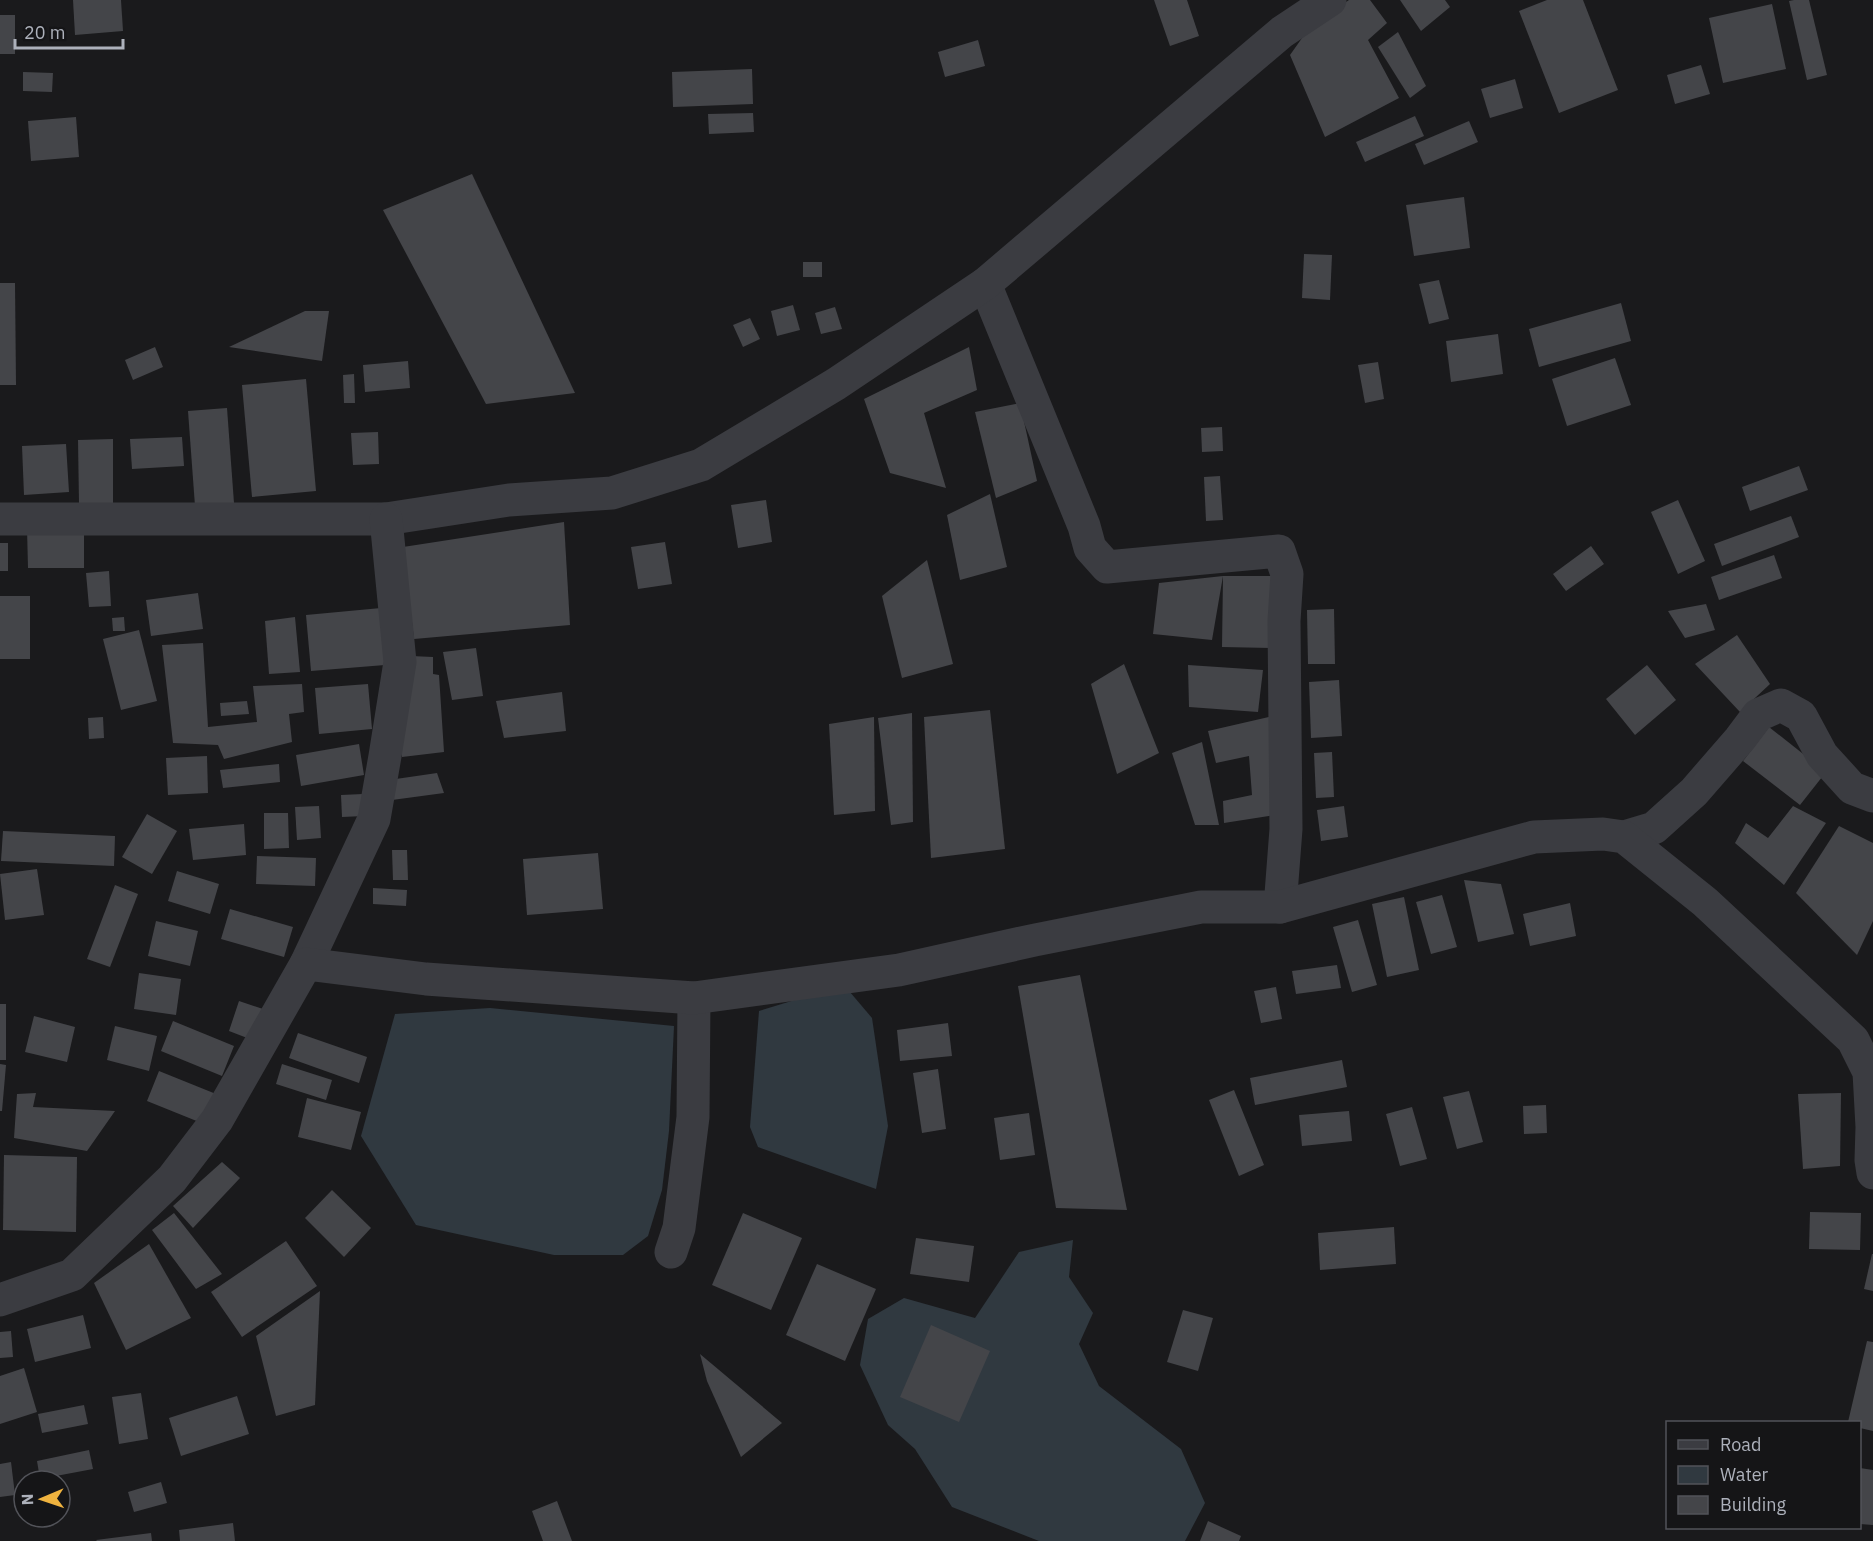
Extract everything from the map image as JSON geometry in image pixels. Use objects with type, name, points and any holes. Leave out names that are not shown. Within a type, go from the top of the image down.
[{"type":"street","points":[[0,519],[386,519],[509,500],[612,493],[701,465],[836,384],[986,284],[1282,32],[1330,0]]},
{"type":"street","points":[[986,284],[1084,526],[1090,548],[1107,567],[1279,551],[1287,574],[1284,621],[1286,830],[1280,907]]},
{"type":"street","points":[[0,1300],[72,1275],[172,1179],[217,1120],[306,964],[374,819],[386,756],[400,662],[386,519]]},
{"type":"street","points":[[306,964],[426,979],[694,998],[899,970],[1201,907],[1280,907],[1534,837],[1603,834],[1624,837],[1654,828],[1694,792],[1758,715],[1781,705],[1801,716],[1822,755],[1852,788],[1873,795]]},
{"type":"street","points":[[1624,837],[1706,902],[1853,1040],[1869,1072],[1873,1173]]},
{"type":"street","points":[[671,1252],[679,1228],[693,1117],[694,998]]},
{"type":"water","points":[[844,985],[872,1018],[888,1126],[876,1189],[758,1147],[750,1127],[759,1011]]},
{"type":"water","points":[[490,1008],[674,1026],[669,1131],[662,1190],[648,1236],[623,1255],[554,1255],[416,1225],[361,1136],[395,1014]]},
{"type":"water","points":[[1073,1240],[1069,1277],[1093,1313],[1079,1344],[1099,1386],[1181,1449],[1205,1503],[1185,1541],[1039,1541],[952,1507],[915,1449],[888,1425],[860,1365],[868,1319],[904,1298],[975,1318],[1019,1252]]},
{"type":"building","points":[[73,0],[121,0],[123,31],[75,35]]},
{"type":"building","points":[[1154,0],[1187,0],[1199,36],[1170,46]]},
{"type":"building","points":[[1349,0],[1370,0],[1387,23],[1368,40],[1399,98],[1325,137],[1290,55],[1312,24]]},
{"type":"building","points":[[1400,0],[1445,0],[1450,7],[1421,31]]},
{"type":"building","points":[[1547,0],[1583,0],[1618,90],[1559,113],[1519,11]]},
{"type":"building","points":[[1809,0],[1827,75],[1807,80],[1789,1]]},
{"type":"building","points":[[1772,4],[1786,69],[1723,83],[1709,18]]},
{"type":"building","points":[[0,15],[15,15],[15,54],[0,54]]},
{"type":"building","points":[[1398,32],[1426,86],[1410,98],[1378,47]]},
{"type":"building","points":[[978,40],[985,66],[945,77],[938,52]]},
{"type":"building","points":[[1701,65],[1710,94],[1675,104],[1667,75]]},
{"type":"building","points":[[752,69],[753,104],[673,107],[672,72]]},
{"type":"building","points":[[23,72],[53,73],[52,92],[23,91]]},
{"type":"building","points":[[1515,79],[1523,108],[1490,118],[1481,89]]},
{"type":"building","points":[[753,113],[754,132],[709,134],[708,114]]},
{"type":"building","points":[[1415,116],[1424,136],[1365,162],[1356,142]]},
{"type":"building","points":[[76,117],[79,157],[31,161],[28,121]]},
{"type":"building","points":[[1469,121],[1478,142],[1424,165],[1415,144]]},
{"type":"building","points":[[472,174],[575,393],[486,404],[383,210]]},
{"type":"building","points":[[1464,197],[1470,248],[1414,256],[1406,205]]},
{"type":"building","points":[[1304,254],[1332,255],[1330,300],[1302,298]]},
{"type":"building","points":[[803,262],[822,262],[822,277],[803,277]]},
{"type":"building","points":[[1439,280],[1449,319],[1429,324],[1419,284]]},
{"type":"building","points":[[0,283],[15,283],[16,385],[0,385]]},
{"type":"building","points":[[1621,303],[1631,341],[1539,367],[1529,329]]},
{"type":"building","points":[[793,305],[800,330],[777,336],[771,311]]},
{"type":"building","points":[[835,307],[842,329],[821,334],[815,313]]},
{"type":"building","points":[[305,311],[329,311],[322,361],[229,347]]},
{"type":"building","points":[[750,318],[760,339],[743,347],[733,325]]},
{"type":"building","points":[[1498,334],[1503,374],[1451,382],[1446,341]]},
{"type":"building","points":[[155,347],[163,367],[133,380],[125,360]]},
{"type":"building","points":[[969,347],[977,390],[924,413],[946,488],[890,473],[864,399]]},
{"type":"building","points":[[1615,358],[1631,405],[1567,426],[1552,379]]},
{"type":"building","points":[[408,361],[410,388],[365,392],[363,365]]},
{"type":"building","points":[[1378,362],[1384,399],[1365,403],[1358,365]]},
{"type":"building","points":[[354,374],[355,403],[344,403],[343,375]]},
{"type":"building","points":[[306,379],[316,491],[252,497],[242,385]]},
{"type":"building","points":[[1020,403],[1037,481],[996,498],[975,412]]},
{"type":"building","points":[[227,408],[234,503],[195,506],[188,411]]},
{"type":"building","points":[[1222,427],[1223,451],[1202,452],[1201,428]]},
{"type":"building","points":[[378,432],[379,464],[353,465],[351,433]]},
{"type":"building","points":[[182,437],[184,466],[132,469],[130,439]]},
{"type":"building","points":[[113,439],[113,503],[79,503],[78,440]]},
{"type":"building","points":[[66,444],[69,492],[24,495],[22,446]]},
{"type":"building","points":[[1799,466],[1808,490],[1750,511],[1742,487]]},
{"type":"building","points":[[1220,476],[1223,520],[1206,521],[1204,477]]},
{"type":"building","points":[[990,494],[1007,567],[960,580],[947,515]]},
{"type":"building","points":[[766,500],[772,542],[738,548],[731,505]]},
{"type":"building","points":[[1678,500],[1705,561],[1678,574],[1651,512]]},
{"type":"building","points":[[1791,516],[1799,537],[1722,566],[1714,544]]},
{"type":"building","points":[[564,522],[570,625],[414,639],[403,547]]},
{"type":"building","points":[[84,527],[84,568],[28,568],[27,528]]},
{"type":"building","points":[[665,542],[672,584],[638,589],[631,547]]},
{"type":"building","points":[[0,543],[8,543],[8,571],[0,571]]},
{"type":"building","points":[[1591,546],[1604,564],[1566,591],[1553,574]]},
{"type":"building","points":[[1774,555],[1782,578],[1719,600],[1711,577]]},
{"type":"building","points":[[927,560],[953,664],[902,678],[882,596]]},
{"type":"building","points":[[109,571],[111,606],[89,607],[86,573]]},
{"type":"building","points":[[1223,576],[1272,576],[1271,648],[1222,647]]},
{"type":"building","points":[[1223,576],[1212,640],[1153,634],[1159,583]]},
{"type":"building","points":[[198,593],[203,629],[151,636],[146,600]]},
{"type":"building","points":[[0,596],[30,596],[30,659],[0,659]]},
{"type":"building","points":[[1706,604],[1715,630],[1685,638],[1668,611]]},
{"type":"building","points":[[381,608],[385,665],[311,671],[306,615]]},
{"type":"building","points":[[1334,609],[1335,664],[1308,664],[1307,610]]},
{"type":"building","points":[[124,617],[125,631],[113,631],[112,618]]},
{"type":"building","points":[[295,617],[300,672],[269,674],[265,621]]},
{"type":"building","points":[[139,630],[157,701],[121,710],[103,639]]},
{"type":"building","points":[[1737,635],[1770,684],[1740,712],[1695,664]]},
{"type":"building","points":[[203,643],[208,727],[257,722],[253,686],[302,684],[304,712],[289,714],[292,742],[224,759],[218,745],[173,743],[162,645]]},
{"type":"building","points":[[476,648],[483,696],[452,700],[443,652]]},
{"type":"building","points":[[411,656],[433,657],[433,674],[439,675],[444,752],[402,757],[401,667]]},
{"type":"building","points":[[1124,664],[1159,753],[1117,774],[1091,684]]},
{"type":"building","points":[[1188,665],[1263,670],[1258,712],[1189,707]]},
{"type":"building","points":[[1647,665],[1676,700],[1635,735],[1606,699]]},
{"type":"building","points":[[1339,680],[1342,736],[1311,738],[1309,682]]},
{"type":"building","points":[[368,684],[372,729],[319,734],[315,688]]},
{"type":"building","points":[[562,692],[566,731],[504,738],[496,701]]},
{"type":"building","points":[[247,701],[249,714],[221,716],[220,703]]},
{"type":"building","points":[[990,710],[1005,849],[931,858],[924,717]]},
{"type":"building","points":[[912,713],[913,822],[891,825],[878,718]]},
{"type":"building","points":[[1273,716],[1281,814],[1224,823],[1223,801],[1252,795],[1249,756],[1216,763],[1208,731]]},
{"type":"building","points":[[103,717],[104,738],[89,739],[88,718]]},
{"type":"building","points":[[874,717],[875,811],[834,815],[829,724]]},
{"type":"building","points":[[1769,727],[1826,772],[1800,805],[1743,761]]},
{"type":"building","points":[[1202,742],[1219,825],[1195,825],[1172,753]]},
{"type":"building","points":[[359,744],[364,775],[301,786],[296,755]]},
{"type":"building","points":[[1332,752],[1334,797],[1316,798],[1314,753]]},
{"type":"building","points":[[207,756],[208,793],[168,795],[166,758]]},
{"type":"building","points":[[279,764],[280,782],[223,788],[220,770]]},
{"type":"building","points":[[437,773],[444,793],[392,800],[389,780]]},
{"type":"building","points":[[363,794],[364,816],[342,817],[341,795]]},
{"type":"building","points":[[319,806],[321,838],[297,840],[295,807]]},
{"type":"building","points":[[1344,806],[1348,837],[1321,841],[1317,810]]},
{"type":"building","points":[[1793,806],[1826,823],[1784,885],[1735,843],[1746,823],[1768,838]]},
{"type":"building","points":[[264,813],[288,813],[289,848],[264,849]]},
{"type":"building","points":[[147,814],[177,831],[152,874],[122,857]]},
{"type":"building","points":[[244,824],[246,855],[193,860],[189,829]]},
{"type":"building","points":[[1839,826],[1873,843],[1873,921],[1857,955],[1796,893]]},
{"type":"building","points":[[3,831],[115,836],[114,866],[1,861]]},
{"type":"building","points":[[392,850],[407,850],[408,880],[393,880]]},
{"type":"building","points":[[598,853],[603,909],[527,915],[523,859]]},
{"type":"building","points":[[257,856],[316,858],[315,886],[256,884]]},
{"type":"building","points":[[37,869],[44,915],[5,920],[0,874]]},
{"type":"building","points":[[177,871],[219,884],[210,914],[168,901]]},
{"type":"building","points":[[1464,880],[1501,884],[1514,934],[1478,942]]},
{"type":"building","points":[[115,885],[138,894],[110,967],[87,959]]},
{"type":"building","points":[[373,888],[407,890],[406,906],[373,904]]},
{"type":"building","points":[[1442,895],[1457,947],[1431,954],[1416,902]]},
{"type":"building","points":[[1404,897],[1419,970],[1387,977],[1372,904]]},
{"type":"building","points":[[1570,903],[1576,936],[1530,946],[1523,914]]},
{"type":"building","points":[[230,909],[293,927],[284,957],[221,939]]},
{"type":"building","points":[[1358,920],[1377,985],[1352,992],[1333,927]]},
{"type":"building","points":[[156,921],[198,931],[190,966],[148,956]]},
{"type":"building","points":[[1337,965],[1341,988],[1296,994],[1292,971]]},
{"type":"building","points":[[139,973],[181,979],[176,1015],[134,1009]]},
{"type":"building","points":[[1080,975],[1127,1210],[1056,1208],[1018,986]]},
{"type":"building","points":[[1276,987],[1282,1019],[1261,1023],[1254,991]]},
{"type":"building","points":[[239,1001],[266,1010],[255,1041],[229,1031]]},
{"type":"building","points":[[0,1004],[6,1004],[6,1060],[0,1060]]},
{"type":"building","points":[[34,1016],[75,1027],[67,1062],[25,1052]]},
{"type":"building","points":[[173,1021],[234,1046],[222,1076],[161,1051]]},
{"type":"building","points":[[948,1023],[952,1056],[900,1061],[897,1030]]},
{"type":"building","points":[[115,1026],[157,1036],[149,1071],[107,1060]]},
{"type":"building","points":[[298,1033],[367,1057],[359,1083],[289,1058]]},
{"type":"building","points":[[1342,1060],[1347,1087],[1255,1105],[1250,1078]]},
{"type":"building","points":[[0,1064],[6,1065],[2,1111],[0,1111]]},
{"type":"building","points":[[282,1064],[332,1080],[326,1100],[276,1084]]},
{"type":"building","points":[[938,1069],[946,1129],[922,1133],[913,1073]]},
{"type":"building","points":[[159,1071],[221,1096],[209,1126],[147,1101]]},
{"type":"building","points":[[1234,1090],[1264,1165],[1239,1176],[1209,1100]]},
{"type":"building","points":[[1469,1091],[1483,1142],[1457,1149],[1443,1097]]},
{"type":"building","points":[[36,1093],[33,1107],[115,1111],[87,1151],[14,1138],[17,1094]]},
{"type":"building","points":[[1841,1093],[1840,1166],[1803,1169],[1798,1094]]},
{"type":"building","points":[[307,1098],[361,1112],[351,1150],[298,1137]]},
{"type":"building","points":[[1546,1105],[1547,1133],[1524,1134],[1523,1106]]},
{"type":"building","points":[[1412,1107],[1427,1159],[1400,1166],[1386,1114]]},
{"type":"building","points":[[1349,1111],[1352,1141],[1302,1146],[1299,1115]]},
{"type":"building","points":[[1029,1113],[1035,1155],[1000,1160],[994,1118]]},
{"type":"building","points":[[4,1155],[77,1157],[76,1232],[3,1230]]},
{"type":"building","points":[[222,1162],[240,1178],[193,1228],[173,1206]]},
{"type":"building","points":[[332,1190],[371,1228],[344,1257],[305,1218]]},
{"type":"building","points":[[1810,1212],[1861,1213],[1860,1250],[1809,1249]]},
{"type":"building","points":[[174,1213],[222,1274],[196,1289],[152,1230]]},
{"type":"building","points":[[743,1213],[802,1238],[771,1310],[712,1285]]},
{"type":"building","points":[[1394,1227],[1396,1264],[1320,1270],[1318,1233]]},
{"type":"building","points":[[916,1238],[974,1246],[969,1282],[910,1274]]},
{"type":"building","points":[[286,1241],[317,1286],[242,1337],[211,1292]]},
{"type":"building","points":[[149,1244],[191,1318],[126,1350],[94,1283]]},
{"type":"building","points":[[1873,1254],[1873,1291],[1864,1289]]},
{"type":"building","points":[[817,1264],[876,1289],[845,1361],[786,1335]]},
{"type":"building","points":[[320,1291],[315,1405],[276,1416],[256,1336]]},
{"type":"building","points":[[1183,1310],[1213,1318],[1198,1371],[1167,1362]]},
{"type":"building","points":[[83,1315],[91,1348],[35,1362],[27,1329]]},
{"type":"building","points":[[931,1325],[990,1351],[959,1422],[900,1397]]},
{"type":"building","points":[[11,1331],[13,1357],[0,1358],[0,1332]]},
{"type":"building","points":[[1867,1341],[1873,1342],[1873,1431],[1861,1428],[1861,1421],[1848,1421]]},
{"type":"building","points":[[700,1354],[782,1423],[741,1457],[707,1381]]},
{"type":"building","points":[[24,1368],[37,1412],[0,1424],[0,1376]]},
{"type":"building","points":[[141,1393],[148,1439],[119,1444],[112,1397]]},
{"type":"building","points":[[237,1396],[249,1434],[181,1456],[169,1418]]},
{"type":"building","points":[[84,1405],[88,1424],[42,1433],[38,1414]]},
{"type":"building","points":[[89,1450],[93,1469],[72,1473],[72,1469],[38,1469],[37,1461]]},
{"type":"building","points":[[11,1462],[12,1495],[0,1497],[0,1464]]},
{"type":"building","points":[[1861,1468],[1873,1470],[1873,1525],[1861,1524]]},
{"type":"building","points":[[161,1482],[167,1503],[134,1512],[128,1492]]},
{"type":"building","points":[[557,1501],[572,1541],[543,1541],[532,1511]]},
{"type":"building","points":[[1208,1521],[1241,1536],[1239,1541],[1200,1541]]},
{"type":"building","points":[[233,1523],[235,1541],[180,1541],[179,1530]]},
{"type":"building","points":[[151,1533],[152,1541],[96,1540]]}]
